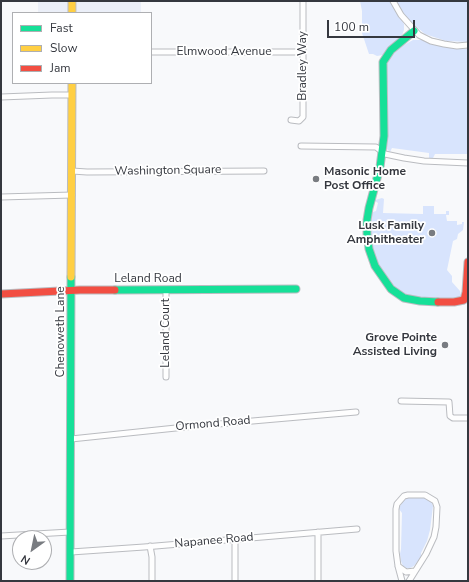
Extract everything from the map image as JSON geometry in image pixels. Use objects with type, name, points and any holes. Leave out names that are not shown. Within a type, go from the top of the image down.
[{"type":"street","points":[[72,1],[72,12]]},
{"type":"street","name":"Bradley Way","points":[[291,120],[299,121],[303,117],[303,1]]},
{"type":"street","points":[[393,1],[400,15],[414,31],[431,41],[457,46],[468,45]]},
{"type":"street","points":[[414,31],[392,50],[383,62],[384,136],[380,166],[369,208],[367,227],[369,249],[375,266],[391,288],[408,299],[420,301],[454,302],[464,300],[468,262]]},
{"type":"street","name":"Elmwood Avenue","points":[[152,52],[298,52]]},
{"type":"street","name":"Chenoweth Lane","points":[[70,581],[72,84]]},
{"type":"street","points":[[1,97],[72,95]]},
{"type":"street","points":[[301,146],[376,147],[385,154],[419,160],[468,163]]},
{"type":"street","name":"Washington Square","points":[[72,170],[87,172],[264,171]]},
{"type":"street","points":[[1,197],[72,195]]},
{"type":"street","name":"Leland Road","points":[[1,294],[72,291],[296,289]]},
{"type":"street","name":"Leland Court","points":[[166,290],[166,376]]},
{"type":"street","points":[[401,401],[449,402],[450,416],[453,418],[468,418]]},
{"type":"street","name":"Ormond Road","points":[[71,439],[203,425],[356,412]]},
{"type":"street","points":[[402,581],[396,551],[396,509],[404,496],[425,495],[435,501],[438,517],[434,536],[430,545],[409,581]]},
{"type":"street","name":"Napanee Road","points":[[70,552],[357,529]]},
{"type":"street","points":[[1,536],[70,532]]},
{"type":"street","points":[[318,532],[318,581]]},
{"type":"street","points":[[235,581],[236,539]]},
{"type":"street","points":[[150,546],[152,557],[152,581]]},
{"type":"street","points":[[398,566],[406,572],[415,571]]},
{"type":"shaded area","points":[[38,1],[70,1],[70,12],[38,12]]},
{"type":"shaded area","points":[[77,1],[141,1],[141,12],[77,12]]},
{"type":"shaded area","points":[[360,1],[390,1],[404,24],[404,30],[401,38],[383,55],[377,56],[369,54],[362,33],[362,11]]},
{"type":"shaded area","points":[[396,1],[468,1],[468,42],[446,41],[425,34],[407,19]]},
{"type":"shaded area","points":[[413,40],[423,40],[449,48],[468,49],[468,154],[435,154],[433,158],[429,158],[429,153],[392,148],[390,152],[387,149],[388,96],[386,66],[393,54],[402,46]]},
{"type":"shaded area","points":[[382,198],[384,199],[383,213],[423,214],[423,206],[434,206],[434,214],[446,214],[446,211],[449,211],[449,215],[446,215],[447,221],[457,221],[457,225],[464,222],[463,230],[458,234],[457,239],[453,241],[447,270],[452,276],[452,282],[460,291],[460,298],[456,300],[411,297],[401,293],[393,287],[382,272],[372,254],[370,239],[371,217],[373,212],[376,211],[378,203],[375,200]]},
{"type":"shaded area","points":[[423,496],[431,501],[433,506],[430,530],[427,541],[421,553],[421,557],[414,566],[406,568],[403,566],[400,554],[402,513],[399,509],[404,499]]},
{"type":"traffic: fast","points":[[414,31],[391,50],[383,62],[384,136],[380,167],[369,208],[367,234],[369,249],[375,266],[391,289],[404,298],[438,302]]},
{"type":"traffic: fast","points":[[70,581],[71,277]]},
{"type":"traffic: fast","points":[[115,290],[296,289]]},
{"type":"traffic: slow","points":[[72,1],[72,12]]},
{"type":"traffic: slow","points":[[71,277],[72,84]]},
{"type":"traffic: jam","points":[[438,302],[454,302],[464,300],[468,262]]},
{"type":"traffic: jam","points":[[1,294],[80,290],[115,290]]},
{"type":"place","name":"Masonic Home Post Office","points":[[316,179]]},
{"type":"place","name":"Lusk Family Amphitheater","points":[[432,233]]},
{"type":"place","name":"Grove Pointe Assisted Living","points":[[445,345]]}]
